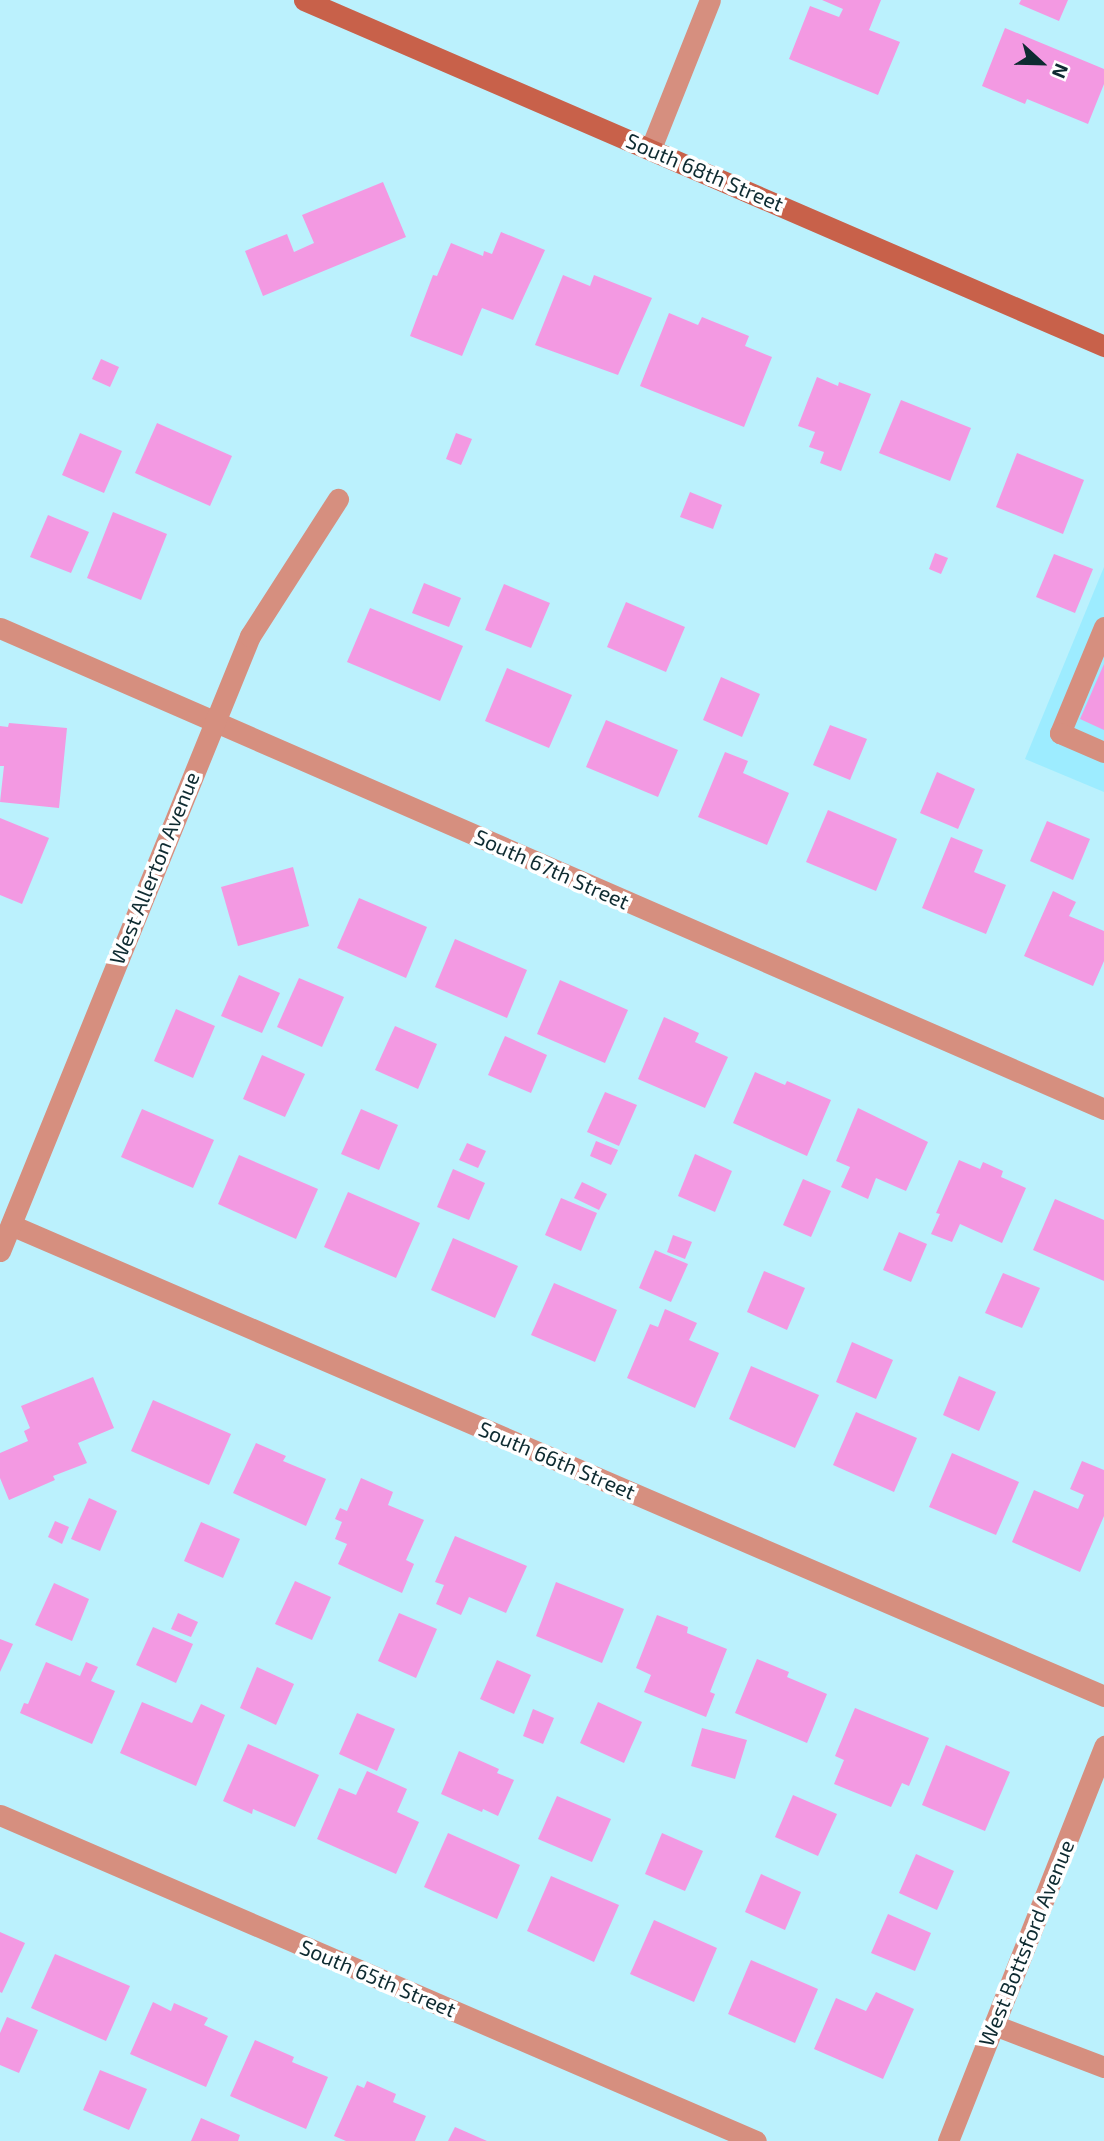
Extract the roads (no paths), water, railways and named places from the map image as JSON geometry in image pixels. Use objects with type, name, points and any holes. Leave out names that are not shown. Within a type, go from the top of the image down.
[{"type":"street","name":"South 68th Street","points":[[304,0],[1104,346]]},
{"type":"street","points":[[651,148],[710,0]]},
{"type":"street","name":"West Allerton Avenue","points":[[0,1251],[250,636],[338,499]]},
{"type":"street","points":[[1104,626],[1060,733],[1104,752]]},
{"type":"street","name":"South 67th Street","points":[[0,628],[1104,1109]]},
{"type":"street","name":"South 66th Street","points":[[11,1225],[1104,1696]]},
{"type":"street","name":"West Bottsford Avenue","points":[[948,2141],[1104,1746]]},
{"type":"street","name":"South 65th Street","points":[[0,1815],[756,2141]]},
{"type":"street","points":[[994,2025],[1104,2067]]}]
